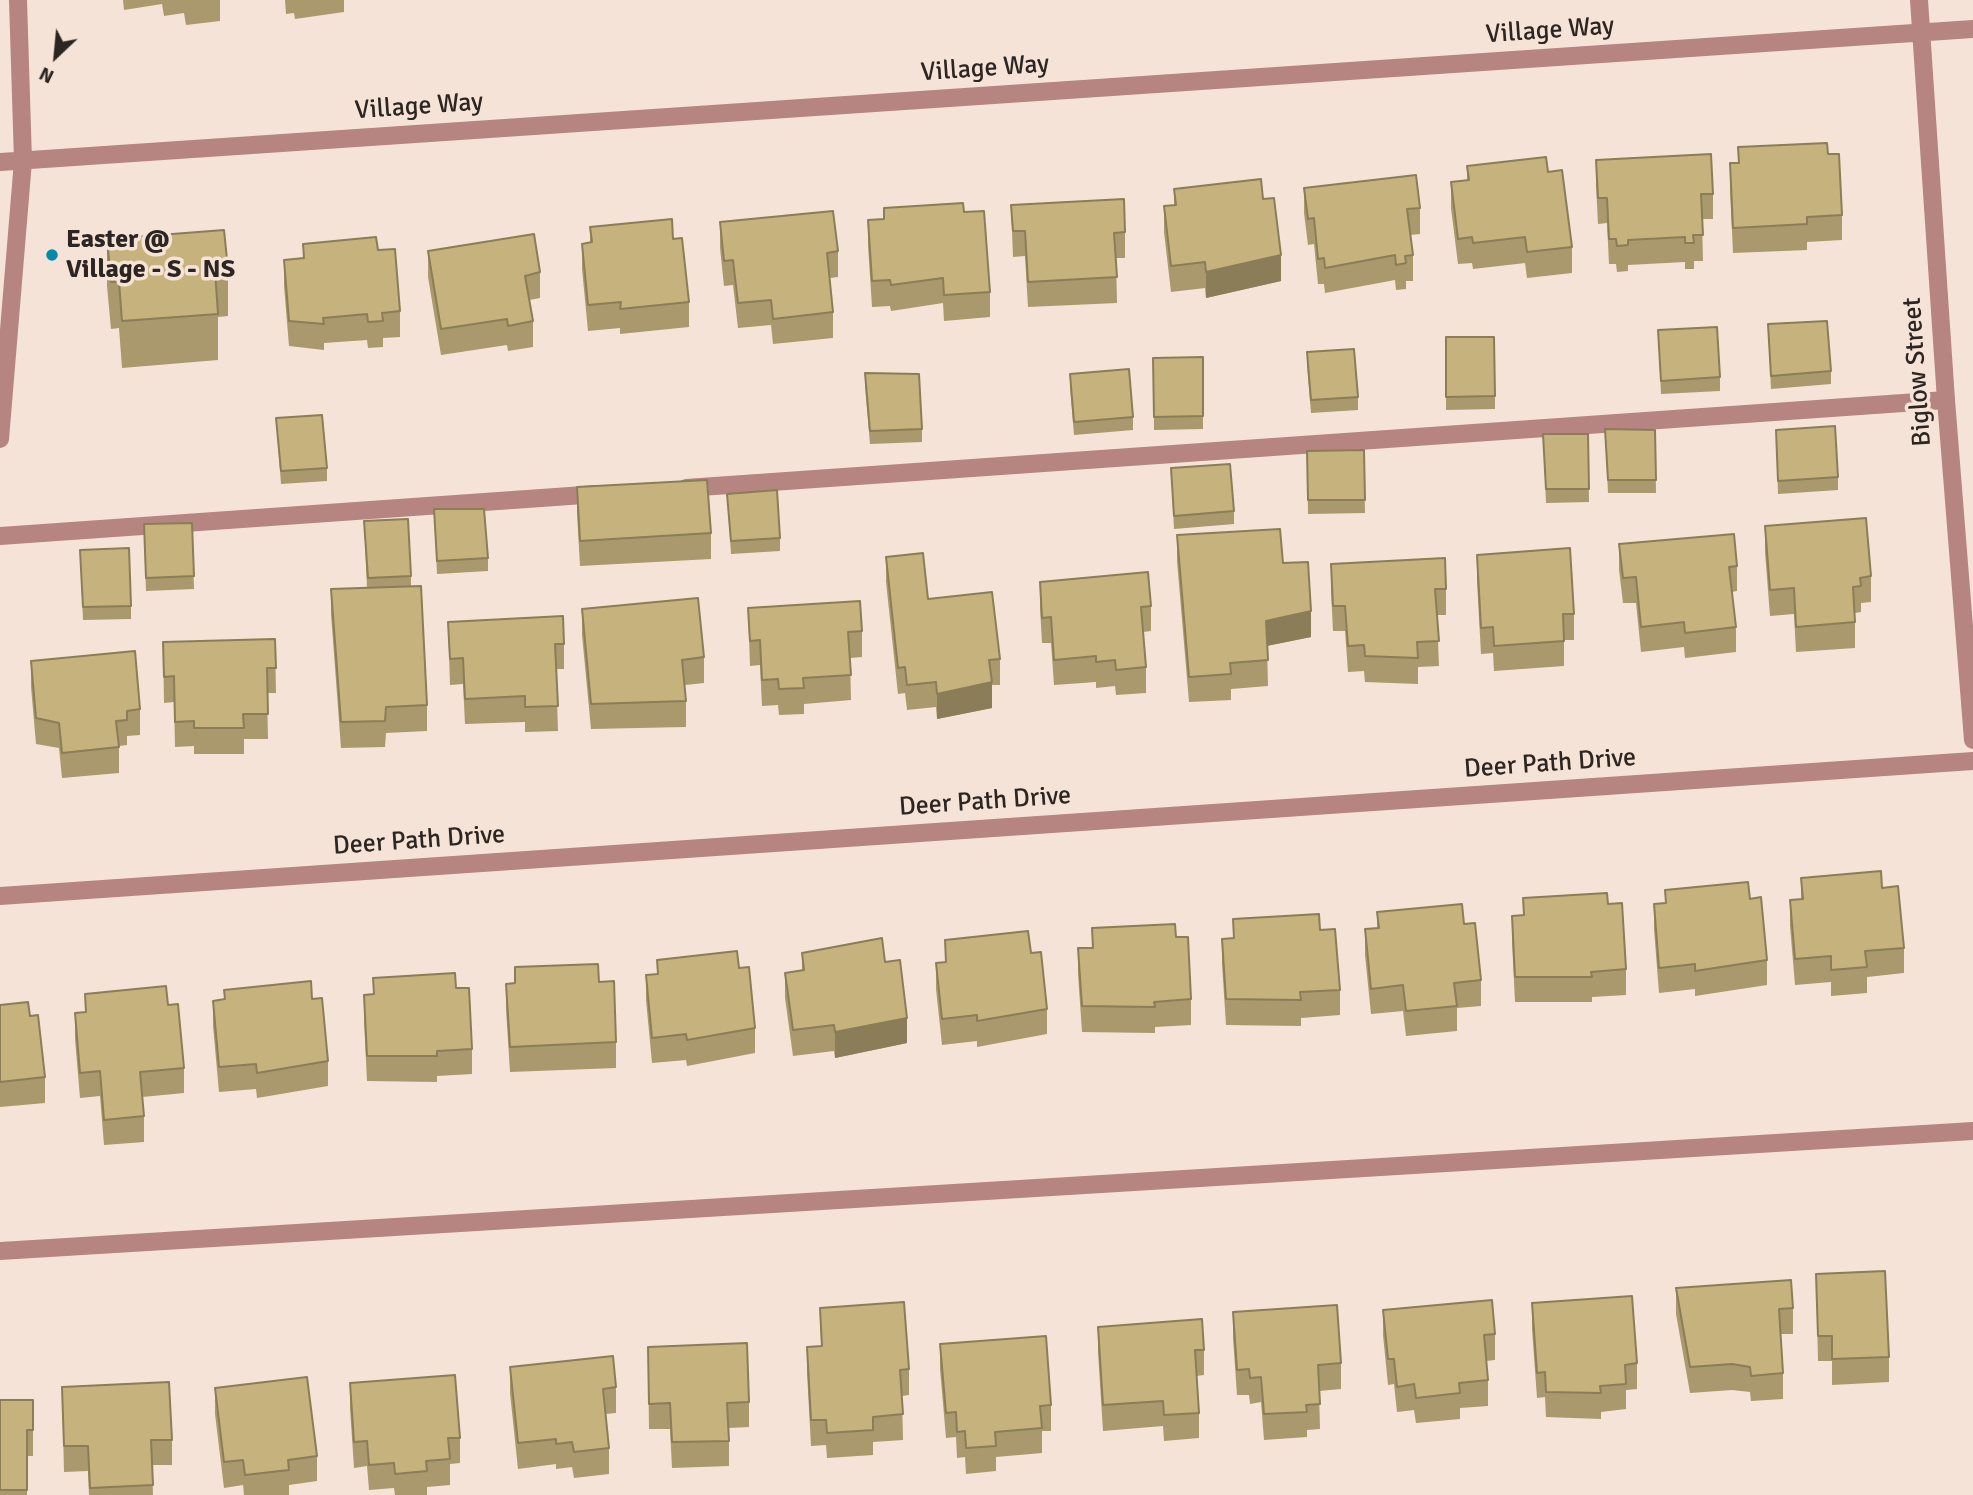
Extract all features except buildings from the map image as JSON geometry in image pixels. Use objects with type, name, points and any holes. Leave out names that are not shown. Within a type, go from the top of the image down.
[{"type":"street","points":[[0,439],[23,161],[18,0]]},
{"type":"street","name":"Biglow Street","points":[[1919,0],[1946,400],[1973,740]]},
{"type":"street","name":"Village Way","points":[[0,162],[1973,29]]},
{"type":"street","points":[[669,489],[1946,400]]},
{"type":"street","points":[[0,536],[614,493]]},
{"type":"street","name":"Deer Path Drive","points":[[0,896],[1973,761]]},
{"type":"street","points":[[0,1251],[1973,1131]]},
{"type":"place","name":"Easter @ Village - S - NS","points":[[52,255]]}]
